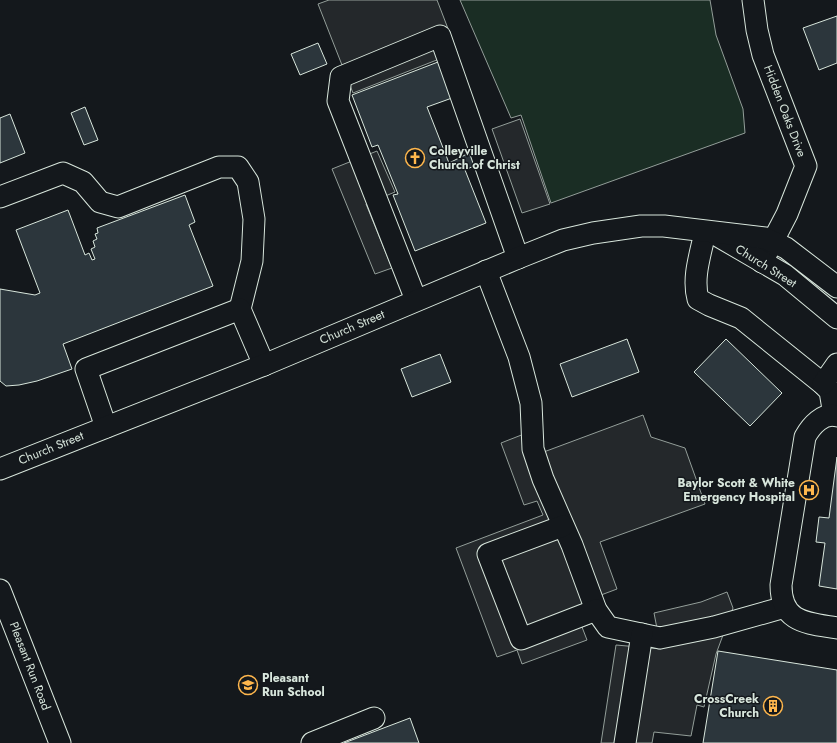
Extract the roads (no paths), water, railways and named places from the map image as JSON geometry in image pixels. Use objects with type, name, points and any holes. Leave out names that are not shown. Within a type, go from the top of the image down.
[{"type":"street","name":"Hidden Oaks Drive","points":[[753,0],[757,30],[763,55],[806,166],[787,214],[762,262]]},
{"type":"street","points":[[416,300],[338,101],[341,77],[440,36],[518,258]]},
{"type":"street","points":[[0,197],[63,173],[83,182],[100,202],[118,208],[219,167],[238,167],[248,182],[254,219],[252,261],[240,309],[264,365]]},
{"type":"street","name":"Church Street","points":[[0,469],[264,365],[416,300],[563,240],[618,228],[664,226],[765,238],[786,248],[837,287]]},
{"type":"street","name":"Church Street","points":[[709,232],[784,275],[837,318]]},
{"type":"street","points":[[709,232],[696,278],[695,288],[698,299],[742,318],[830,391],[835,415],[819,420],[811,427],[805,437],[781,596],[784,607],[791,614],[807,623],[837,628]]},
{"type":"street","points":[[486,271],[519,356],[531,403],[533,449],[543,479],[596,610],[608,627],[660,638],[714,628],[784,607]]},
{"type":"street","points":[[106,427],[86,369],[240,309]]},
{"type":"street","points":[[823,384],[837,364]]},
{"type":"street","points":[[563,526],[488,554],[521,639],[596,610]]},
{"type":"street","name":"Pleasant Run Road","points":[[0,590],[7,629],[60,743]]},
{"type":"street","points":[[625,743],[642,634]]},
{"type":"street","points":[[312,743],[374,718]]},
{"type":"place","name":"Colleyville Church of Christ","points":[[415,158]]},
{"type":"place","name":"Baylor Scott & White Emergency Hospital","points":[[809,490]]},
{"type":"place","name":"Pleasant Run School","points":[[248,685]]},
{"type":"place","name":"CrossCreek Church","points":[[773,706]]}]
